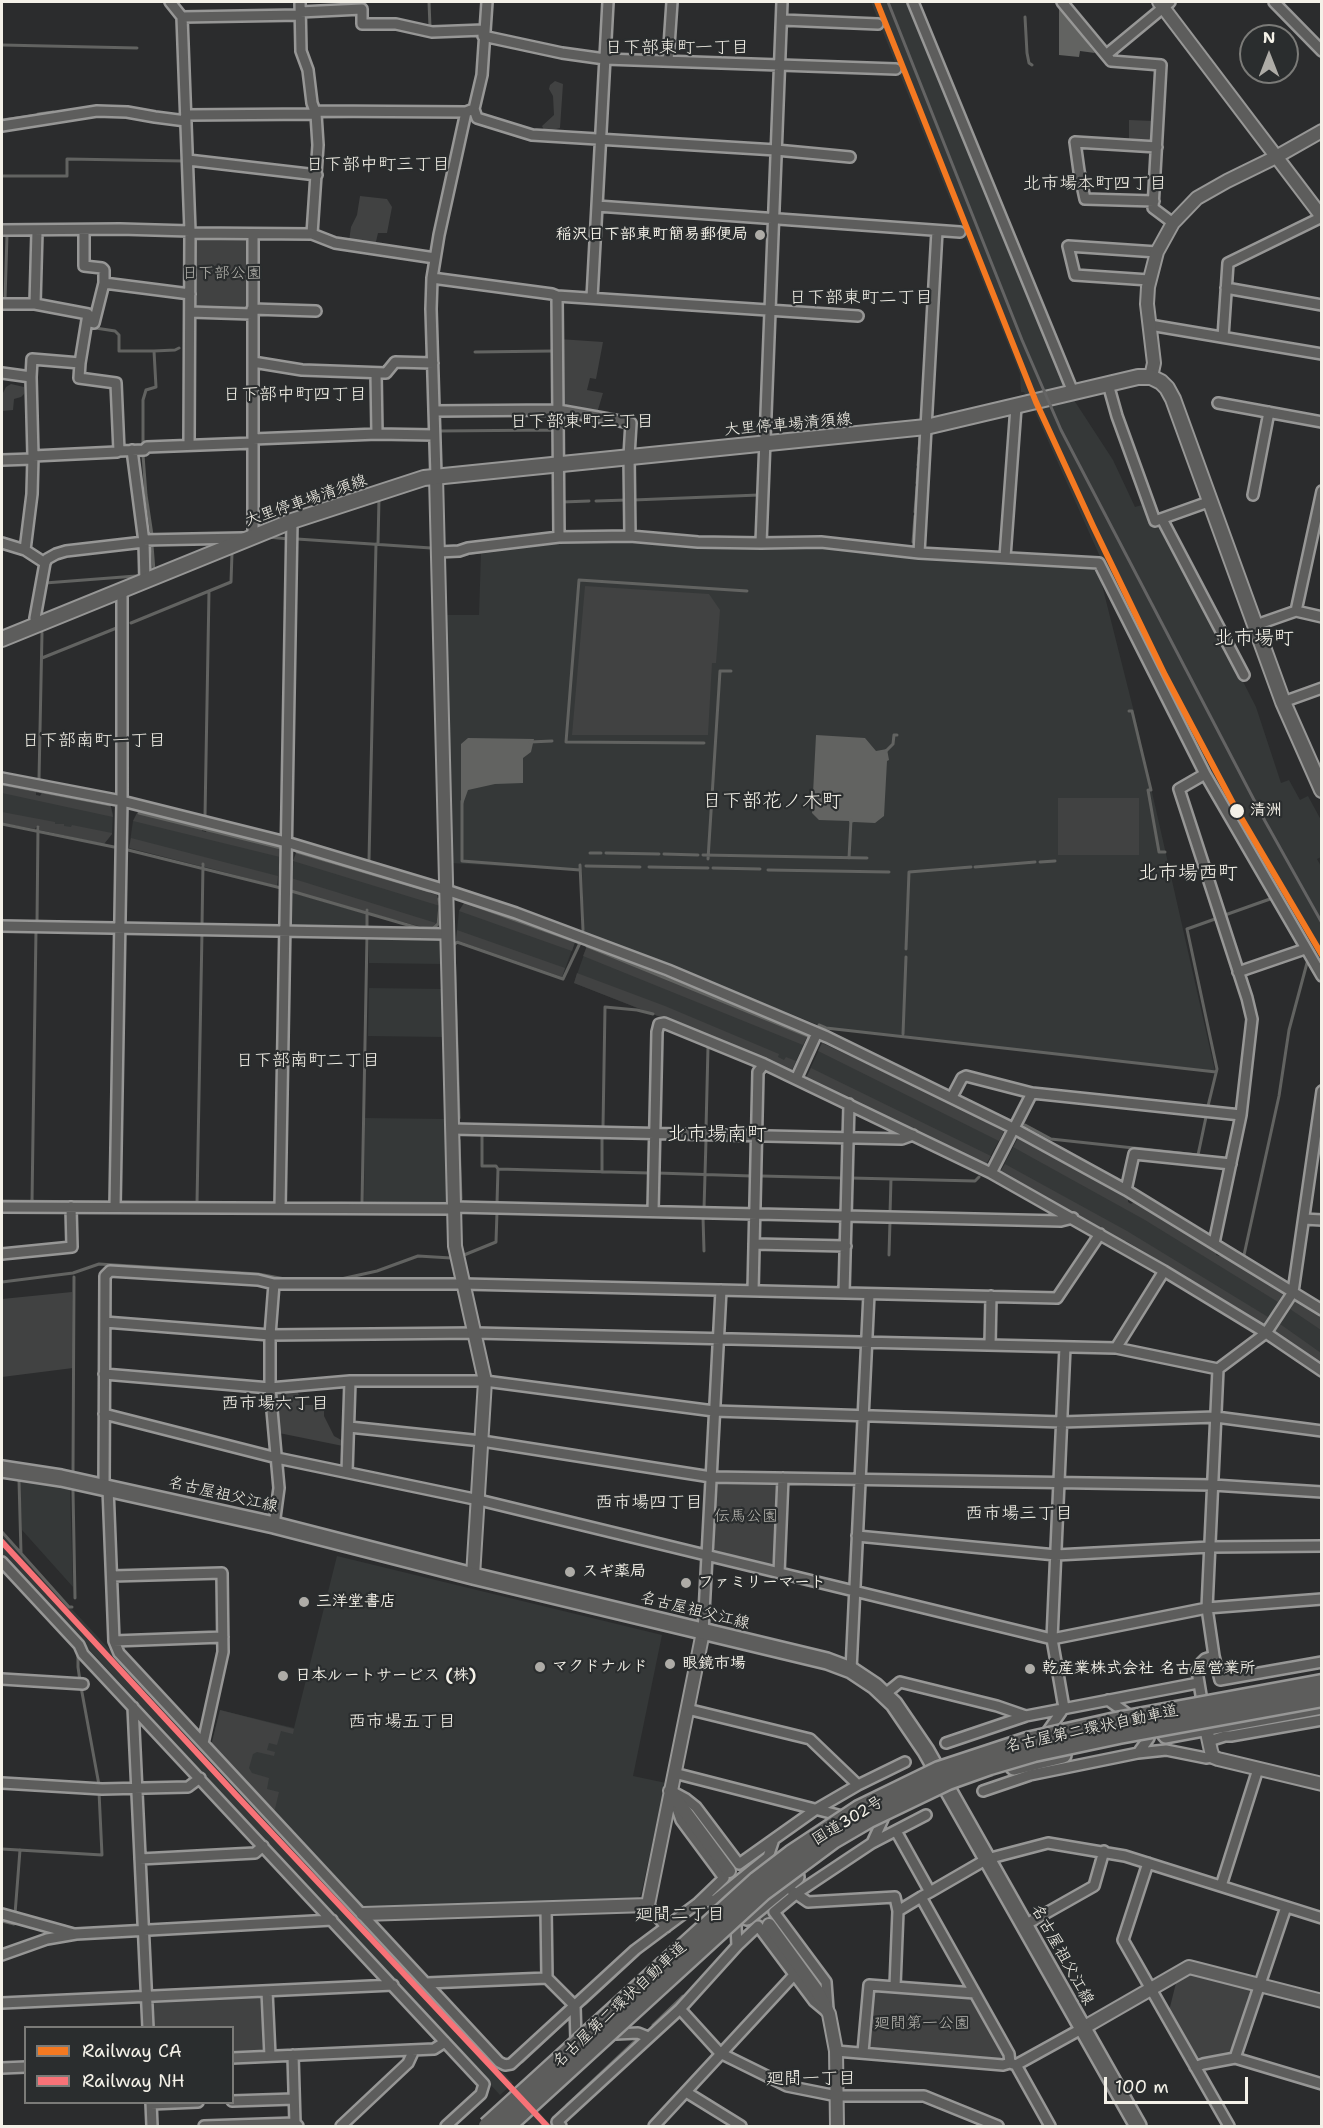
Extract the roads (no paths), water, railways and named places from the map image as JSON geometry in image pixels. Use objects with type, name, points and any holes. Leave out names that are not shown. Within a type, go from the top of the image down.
[{"type":"highway","name":"名古屋第二環状自動車道","points":[[487,2127],[757,1880],[859,1809],[939,1770],[1028,1741],[1116,1721],[1322,1683]]},
{"type":"highway","name":"名古屋第二環状自動車道","points":[[507,2127],[763,1892],[833,1840],[869,1819],[948,1781],[1034,1753],[1322,1698]]},
{"type":"main road","name":"大里停車場清須線","points":[[2,639],[292,521],[391,488],[436,476],[926,427],[1138,377],[1151,377]]},
{"type":"main road","points":[[1151,377],[1161,382],[1173,399],[1283,702],[1322,790]]},
{"type":"main road","name":"名古屋祖父江線","points":[[2,1469],[61,1478],[274,1525],[473,1576],[827,1661],[850,1670],[875,1686],[884,1695],[906,1720],[926,1750],[1138,2127]]},
{"type":"main road","name":"国道302号","points":[[477,2127],[560,2050],[576,2041],[608,2037],[624,2029],[736,1926],[790,1890],[845,1841],[879,1821],[947,1790],[987,1775],[1047,1758],[1154,1737],[1208,1734],[1322,1706]]},
{"type":"street","points":[[170,2],[182,17],[190,232],[189,444]]},
{"type":"street","points":[[473,1576],[485,1381],[455,1246],[432,278],[470,111],[482,75],[487,2]]},
{"type":"street","points":[[592,298],[608,2]]},
{"type":"street","points":[[668,61],[672,2]]},
{"type":"street","points":[[761,543],[783,2]]},
{"type":"street","points":[[913,2],[1073,393]]},
{"type":"street","points":[[1062,2],[1111,61],[1161,65],[1153,208],[1173,223]]},
{"type":"street","points":[[1274,2],[1322,51]]},
{"type":"street","points":[[1106,55],[1164,3],[1322,217],[1228,263],[1223,337]]},
{"type":"street","points":[[182,17],[300,9],[362,9],[362,24],[396,24],[432,32],[484,33],[562,53],[605,59],[896,69]]},
{"type":"street","points":[[300,9],[301,51],[308,70],[315,113],[317,175],[312,234]]},
{"type":"street","points":[[782,20],[878,24]]},
{"type":"street","points":[[2,126],[97,111],[186,118],[315,113],[470,111],[477,118],[532,135],[777,150],[850,157]]},
{"type":"street","points":[[1151,377],[1154,363],[1147,304],[1149,280],[1157,252],[1173,223],[1197,198],[1322,130]]},
{"type":"street","points":[[1154,201],[1085,199],[1075,142],[1157,147]]},
{"type":"street","points":[[188,160],[317,175]]},
{"type":"street","points":[[597,206],[960,232]]},
{"type":"street","points":[[2,230],[312,234],[335,243],[435,258]]},
{"type":"street","points":[[84,230],[84,266],[104,270],[104,283],[94,322],[87,321]]},
{"type":"street","points":[[36,304],[37,231]]},
{"type":"street","points":[[919,553],[937,231]]},
{"type":"street","points":[[36,626],[45,563],[47,559],[56,554],[143,541],[251,537],[253,234]]},
{"type":"street","points":[[1149,280],[1075,275],[1068,246],[1157,252]]},
{"type":"street","points":[[432,278],[557,296],[858,316]]},
{"type":"street","points":[[104,283],[190,294]]},
{"type":"street","points":[[1226,288],[1322,305]]},
{"type":"street","points":[[557,296],[559,537]]},
{"type":"street","points":[[2,304],[36,304],[88,314],[79,378],[116,383],[119,451]]},
{"type":"street","points":[[190,312],[316,310]]},
{"type":"street","points":[[1150,325],[1322,354]]},
{"type":"street","points":[[25,550],[32,494],[30,378],[32,359],[80,363]]},
{"type":"street","points":[[253,362],[302,370],[376,373],[386,373],[395,362],[433,363]]},
{"type":"street","points":[[2,373],[30,378]]},
{"type":"street","points":[[376,373],[377,434]]},
{"type":"street","points":[[1108,384],[1117,416],[1155,521],[1211,501]]},
{"type":"street","points":[[1218,403],[1322,422]]},
{"type":"street","points":[[1005,557],[1016,406]]},
{"type":"street","points":[[434,411],[558,410],[631,423],[630,536]]},
{"type":"street","points":[[1253,495],[1269,412]]},
{"type":"street","points":[[2,460],[144,450],[147,447],[189,444],[377,434],[434,435]]},
{"type":"street","points":[[132,450],[143,541],[145,581]]},
{"type":"street","points":[[1296,611],[1320,514],[1322,491]]},
{"type":"street","points":[[1162,519],[1244,675]]},
{"type":"street","points":[[280,1208],[292,521]]},
{"type":"street","points":[[438,552],[559,537],[630,536],[698,542],[820,542],[919,553],[1099,563],[1205,774],[1322,976]]},
{"type":"street","points":[[2,543],[25,550],[45,563]]},
{"type":"street","points":[[115,1207],[122,801],[122,591]]},
{"type":"street","points":[[1256,625],[1296,611],[1322,617]]},
{"type":"street","points":[[1283,702],[1322,688]]},
{"type":"street","points":[[1205,774],[1179,789],[1252,1019],[1241,1114],[1214,1244]]},
{"type":"street","points":[[2,778],[122,801],[286,842],[446,890],[627,954],[817,1033],[1013,1128],[1126,1190],[1322,1310]]},
{"type":"street","points":[[2,926],[447,934]]},
{"type":"street","points":[[1238,972],[1305,949]]},
{"type":"street","points":[[653,1211],[657,1032],[658,1024],[664,1023],[764,1064],[991,1173],[1164,1271],[1266,1333],[1322,1371]]},
{"type":"street","points":[[796,1079],[817,1033]]},
{"type":"street","points":[[753,1291],[758,1072],[764,1064]]},
{"type":"street","points":[[952,1097],[962,1078],[966,1076],[1032,1093],[1241,1114]]},
{"type":"street","points":[[105,1322],[270,1335],[476,1333],[1116,1348],[1218,1370],[1266,1333],[1293,1292],[1318,1151],[1322,1091]]},
{"type":"street","points":[[991,1173],[1032,1093]]},
{"type":"street","points":[[844,1293],[849,1104]]},
{"type":"street","points":[[452,1129],[902,1139],[913,1135]]},
{"type":"street","points":[[1126,1190],[1134,1154],[1231,1164]]},
{"type":"street","points":[[2,1207],[454,1208],[1061,1221],[1073,1218]]},
{"type":"street","points":[[2,1254],[72,1247],[71,1207]]},
{"type":"street","points":[[1304,1220],[1322,1220]]},
{"type":"street","points":[[670,1791],[681,1820],[724,1878],[698,1903],[635,1950],[511,2064],[505,2065],[499,2062],[119,1653],[114,1641],[106,1488],[105,1276],[110,1271],[274,1284],[464,1284],[1057,1298],[1100,1234]]},
{"type":"street","points":[[754,1244],[846,1245]]},
{"type":"street","points":[[1116,1348],[1164,1271]]},
{"type":"street","points":[[274,1284],[270,1335],[270,1388],[279,1488],[274,1525]]},
{"type":"street","points":[[648,1905],[703,1632],[721,1290]]},
{"type":"street","points":[[850,1670],[869,1294]]},
{"type":"street","points":[[990,1345],[991,1296]]},
{"type":"street","points":[[1024,1764],[1064,1708],[1052,1639],[1065,1347]]},
{"type":"street","points":[[1218,1370],[1207,1608],[1220,1680],[1322,1662]]},
{"type":"street","points":[[104,1374],[270,1388],[350,1382],[485,1381],[714,1412],[1062,1422],[1216,1417],[1322,1431]]},
{"type":"street","points":[[347,1472],[350,1382]]},
{"type":"street","points":[[104,1414],[276,1458],[479,1500],[1052,1639],[1207,1608],[1322,1599]]},
{"type":"street","points":[[349,1427],[482,1441],[711,1477],[1213,1485],[1322,1492]]},
{"type":"street","points":[[779,1573],[783,1478]]},
{"type":"street","points":[[857,1536],[1056,1555],[1210,1546],[1322,1546]]},
{"type":"street","points":[[2,1562],[79,1645],[83,1654],[484,2084],[481,2094],[446,2127]]},
{"type":"street","points":[[111,1576],[222,1573],[223,1652],[203,1743]]},
{"type":"street","points":[[114,1641],[223,1637]]},
{"type":"street","points":[[1213,1757],[1197,1671],[1205,1659],[1214,1656]]},
{"type":"street","points":[[2,1679],[83,1684]]},
{"type":"street","points":[[884,1695],[900,1682],[997,1706],[1026,1716]]},
{"type":"street","points":[[946,1743],[1026,1716],[1198,1683]]},
{"type":"street","points":[[1108,1700],[1154,1737],[1138,1753]]},
{"type":"street","points":[[133,1707],[148,2026]]},
{"type":"street","points":[[687,1709],[810,1739],[858,1785]]},
{"type":"street","points":[[1286,1713],[1304,1723]]},
{"type":"street","points":[[1208,1734],[1231,1736],[1322,1720]]},
{"type":"street","points":[[983,1791],[1030,1775],[1063,1767],[1166,1750],[1206,1758],[1213,1757],[1322,1784]]},
{"type":"street","points":[[1047,1758],[1063,1767]]},
{"type":"street","points":[[670,1791],[696,1807],[739,1864],[815,1810],[858,1785],[905,1762]]},
{"type":"street","points":[[1221,1886],[1258,1769]]},
{"type":"street","points":[[674,1773],[808,1806],[815,1810],[879,1821],[872,1842]]},
{"type":"street","points":[[2,1784],[102,1789],[188,1787],[200,1779]]},
{"type":"street","points":[[670,1791],[729,1871]]},
{"type":"street","points":[[837,2127],[836,2051],[826,1982],[774,1912],[790,1890],[872,1842],[926,1815]]},
{"type":"street","points":[[896,1831],[930,1892]]},
{"type":"street","points":[[698,1903],[715,1900],[768,1857],[774,1839]]},
{"type":"street","points":[[898,1911],[987,1859],[1048,1844],[1104,1851],[1322,1918]]},
{"type":"street","points":[[140,1859],[255,1853],[263,1846]]},
{"type":"street","points":[[1025,1925],[1094,1886],[1104,1851]]},
{"type":"street","points":[[1148,1863],[1123,1940],[1229,2127]]},
{"type":"street","points":[[790,1890],[808,1902],[895,1897],[898,1911],[895,1986]]},
{"type":"street","points":[[921,1897],[1009,2054],[1045,2124]]},
{"type":"street","points":[[363,1914],[648,1905]]},
{"type":"street","points":[[648,1905],[666,1927]]},
{"type":"street","points":[[1235,2058],[1286,1907]]},
{"type":"street","points":[[546,1908],[547,1978],[575,2006],[576,2041]]},
{"type":"street","points":[[2,1914],[76,1934]]},
{"type":"street","points":[[2,1955],[47,1940],[76,1934],[332,1920]]},
{"type":"street","points":[[769,1925],[817,1990],[829,2014]]},
{"type":"street","points":[[736,1926],[737,1946]]},
{"type":"street","points":[[559,2124],[680,2009],[758,1926],[814,2001],[829,2014]]},
{"type":"street","points":[[836,2051],[1013,2064],[1083,2028],[1190,1967],[1322,2001]]},
{"type":"street","points":[[654,2127],[794,1975]]},
{"type":"street","points":[[427,1983],[547,1978]]},
{"type":"street","points":[[863,2052],[869,1984],[975,1993]]},
{"type":"street","points":[[2,2003],[393,1985]]},
{"type":"street","points":[[267,1991],[270,2056]]},
{"type":"street","points":[[680,2009],[720,2053],[787,2086],[837,2096],[924,2096],[998,2127]]},
{"type":"street","points":[[616,2034],[639,2033],[648,2037]]},
{"type":"street","points":[[234,2058],[434,2049],[445,2042]]},
{"type":"street","points":[[341,2127],[408,2063],[414,2050]]},
{"type":"street","points":[[204,2127],[297,2125],[293,2055]]},
{"type":"street","points":[[1195,2067],[1235,2058],[1322,2084]]},
{"type":"street","points":[[2,2068],[24,2067]]},
{"type":"street","points":[[686,2092],[741,2127]]},
{"type":"street","points":[[234,2101],[294,2098]]},
{"type":"street","points":[[151,2104],[152,2127]]},
{"type":"waterway","points":[[429,2],[430,27]]},
{"type":"waterway","points":[[1025,17],[1027,53],[1029,63],[1032,65]]},
{"type":"waterway","points":[[2,45],[137,48]]},
{"type":"waterway","points":[[38,114],[53,112]]},
{"type":"waterway","points":[[2,120],[31,116]]},
{"type":"waterway","points":[[320,119],[323,117],[386,116]]},
{"type":"waterway","points":[[321,178],[322,156]]},
{"type":"waterway","points":[[2,176],[67,176],[67,159],[184,161]]},
{"type":"waterway","points":[[601,202],[668,206]]},
{"type":"waterway","points":[[678,207],[686,208]]},
{"type":"waterway","points":[[694,208],[756,212]]},
{"type":"waterway","points":[[762,213],[770,213]]},
{"type":"waterway","points":[[778,214],[845,219]]},
{"type":"waterway","points":[[850,219],[894,223]]},
{"type":"waterway","points":[[5,300],[7,235]]},
{"type":"waterway","points":[[554,291],[588,293]]},
{"type":"waterway","points":[[89,327],[115,331],[119,335],[119,351],[154,351]]},
{"type":"waterway","points":[[143,446],[143,400],[146,390],[156,387],[154,351],[179,348]]},
{"type":"waterway","points":[[475,352],[553,351]]},
{"type":"waterway","points":[[554,421],[554,457]]},
{"type":"waterway","points":[[438,431],[554,430]]},
{"type":"waterway","points":[[919,449],[920,437]]},
{"type":"waterway","points":[[143,455],[152,535]]},
{"type":"waterway","points":[[918,465],[919,455]]},
{"type":"waterway","points":[[917,483],[918,469]]},
{"type":"waterway","points":[[915,512],[917,487]]},
{"type":"waterway","points":[[633,500],[759,495]]},
{"type":"waterway","points":[[378,544],[379,498]]},
{"type":"waterway","points":[[596,501],[627,500]]},
{"type":"waterway","points":[[562,502],[589,501]]},
{"type":"waterway","points":[[913,542],[915,516]]},
{"type":"waterway","points":[[268,537],[289,539]]},
{"type":"waterway","points":[[297,539],[431,548]]},
{"type":"waterway","points":[[621,541],[635,541]]},
{"type":"waterway","points":[[154,571],[152,545],[165,544]]},
{"type":"waterway","points":[[369,860],[376,544]]},
{"type":"waterway","points":[[464,554],[515,547]]},
{"type":"waterway","points":[[719,547],[746,547]]},
{"type":"waterway","points":[[131,623],[231,582],[232,553]]},
{"type":"waterway","points":[[45,583],[136,576]]},
{"type":"waterway","points":[[704,743],[566,742],[579,580],[747,591]]},
{"type":"waterway","points":[[205,816],[209,591]]},
{"type":"waterway","points":[[41,615],[42,603]]},
{"type":"waterway","points":[[42,658],[119,627]]},
{"type":"waterway","points":[[39,779],[42,633]]},
{"type":"waterway","points":[[708,859],[720,671],[731,671]]},
{"type":"waterway","points":[[1129,711],[1132,711],[1151,790],[1148,790],[1159,852],[1165,852]]},
{"type":"waterway","points":[[886,751],[893,744],[894,735],[897,735]]},
{"type":"waterway","points":[[530,742],[552,741]]},
{"type":"waterway","points":[[2,784],[110,805]]},
{"type":"waterway","points":[[462,801],[462,861],[580,870]]},
{"type":"waterway","points":[[139,813],[281,848]]},
{"type":"waterway","points":[[849,858],[851,820]]},
{"type":"waterway","points":[[2,824],[114,847]]},
{"type":"waterway","points":[[37,923],[38,827]]},
{"type":"waterway","points":[[128,850],[281,888]]},
{"type":"waterway","points":[[297,852],[429,891]]},
{"type":"waterway","points":[[590,853],[601,853]]},
{"type":"waterway","points":[[606,853],[659,854]]},
{"type":"waterway","points":[[664,854],[698,855]]},
{"type":"waterway","points":[[703,855],[867,858]]},
{"type":"waterway","points":[[1040,862],[1055,861]]},
{"type":"waterway","points":[[975,867],[1035,862]]},
{"type":"waterway","points":[[202,926],[203,864]]},
{"type":"waterway","points":[[580,865],[583,930]]},
{"type":"waterway","points":[[586,866],[640,867]]},
{"type":"waterway","points":[[649,867],[708,868]]},
{"type":"waterway","points":[[906,949],[909,872],[971,867]]},
{"type":"waterway","points":[[713,868],[760,869]]},
{"type":"waterway","points":[[768,870],[889,872]]},
{"type":"waterway","points":[[291,891],[425,930]]},
{"type":"waterway","points":[[431,930],[438,924],[439,899]]},
{"type":"waterway","points":[[1225,915],[1270,899]]},
{"type":"waterway","points":[[459,1118],[454,945],[457,942],[563,979],[580,943],[465,902]]},
{"type":"waterway","points":[[367,910],[367,928]]},
{"type":"waterway","points":[[1208,1106],[1217,1069],[1187,929],[1215,919]]},
{"type":"waterway","points":[[32,1202],[36,930]]},
{"type":"waterway","points":[[197,1203],[202,932]]},
{"type":"waterway","points":[[362,1204],[367,936]]},
{"type":"waterway","points":[[587,946],[808,1036]]},
{"type":"waterway","points":[[903,1034],[906,957]]},
{"type":"waterway","points":[[1244,1255],[1279,1096],[1289,1030],[1307,963]]},
{"type":"waterway","points":[[603,1127],[605,1007],[653,1014]]},
{"type":"waterway","points":[[819,1025],[826,1028],[1216,1072]]},
{"type":"waterway","points":[[706,1129],[708,1047]]},
{"type":"waterway","points":[[1025,1125],[1051,1139],[1198,1155],[1206,1117]]},
{"type":"waterway","points":[[482,1135],[482,1166],[496,1166],[498,1169]]},
{"type":"waterway","points":[[602,1138],[602,1172]]},
{"type":"waterway","points":[[459,1140],[461,1199]]},
{"type":"waterway","points":[[704,1209],[706,1140]]},
{"type":"waterway","points":[[497,1203],[498,1169],[649,1173]]},
{"type":"waterway","points":[[657,1173],[752,1176]]},
{"type":"waterway","points":[[761,1176],[843,1178]]},
{"type":"waterway","points":[[851,1178],[975,1181],[979,1177]]},
{"type":"waterway","points":[[890,1214],[891,1179]]},
{"type":"waterway","points":[[2,1201],[107,1202]]},
{"type":"waterway","points":[[123,1202],[240,1204]]},
{"type":"waterway","points":[[464,1255],[496,1242],[497,1212]]},
{"type":"waterway","points":[[703,1217],[704,1251]]},
{"type":"waterway","points":[[889,1255],[890,1221]]},
{"type":"waterway","points":[[2,1282],[73,1273],[99,1264],[258,1274],[285,1279],[341,1279],[377,1271],[418,1256],[451,1258]]},
{"type":"waterway","points":[[73,1472],[74,1277]]},
{"type":"waterway","points":[[19,1480],[21,1553]]},
{"type":"waterway","points":[[73,1491],[75,1598]]},
{"type":"waterway","points":[[2,1532],[69,1607],[72,1607]]},
{"type":"waterway","points":[[78,1652],[80,1681]]},
{"type":"waterway","points":[[81,1687],[99,1785]]},
{"type":"waterway","points":[[2,1849],[102,1855],[99,1792]]},
{"type":"waterway","points":[[15,1914],[20,1850]]},
{"type":"waterway","points":[[2,1921],[14,1924]]},
{"type":"waterway","points":[[585,2004],[639,1954]]},
{"type":"waterway","points":[[653,2025],[683,1996]]},
{"type":"waterway","points":[[522,2062],[567,2020]]},
{"type":"waterway","points":[[567,2105],[635,2041]]},
{"type":"waterway","points":[[453,2126],[480,2101]]},
{"type":"tunnel","points":[[729,1871],[769,1925]]},
{"type":"railway","points":[[888,2],[1022,340],[1061,430],[1265,821],[1322,923]]},
{"type":"rail line","name":"CA","points":[[877,2],[1036,402],[1093,526],[1165,675],[1236,809],[1322,955]]},
{"type":"rail line","name":"NH","points":[[2,1542],[547,2126]]},
{"type":"place","name":"稲沢日下部東町簡易郵便局","points":[[760,235]]},
{"type":"place","name":"清洲","points":[[1237,811]]},
{"type":"place","name":"スギ薬局","points":[[570,1572]]},
{"type":"place","name":"ファミリーマート","points":[[686,1583]]},
{"type":"place","name":"三洋堂書店","points":[[304,1602]]},
{"type":"place","name":"眼鏡市場","points":[[670,1664]]},
{"type":"place","name":"マクドナルド","points":[[540,1667]]},
{"type":"place","name":"乾産業株式会社 名古屋営業所","points":[[1030,1669]]},
{"type":"place","name":"日本ルートサービス (株)","points":[[283,1676]]},
{"type":"district","name":"日下部東町一丁目","points":[[677,48]]},
{"type":"district","name":"日下部中町三丁目","points":[[378,165]]},
{"type":"district","name":"北市場本町四丁目","points":[[1095,184]]},
{"type":"district","name":"日下部東町二丁目","points":[[861,298]]},
{"type":"district","name":"日下部中町四丁目","points":[[295,395]]},
{"type":"district","name":"日下部東町三丁目","points":[[582,422]]},
{"type":"district","name":"北市場町","points":[[1254,639]]},
{"type":"district","name":"日下部南町一丁目","points":[[94,741]]},
{"type":"district","name":"日下部花ノ木町","points":[[772,802]]},
{"type":"district","name":"北市場西町","points":[[1188,874]]},
{"type":"district","name":"日下部南町二丁目","points":[[308,1061]]},
{"type":"district","name":"北市場南町","points":[[717,1135]]},
{"type":"district","name":"西市場六丁目","points":[[275,1404]]},
{"type":"district","name":"西市場四丁目","points":[[649,1503]]},
{"type":"district","name":"西市場三丁目","points":[[1019,1514]]},
{"type":"district","name":"西市場五丁目","points":[[402,1722]]},
{"type":"district","name":"廻間二丁目","points":[[680,1915]]},
{"type":"district","name":"廻間一丁目","points":[[811,2079]]},
{"type":"park label","name":"日下部公園","points":[[222,274]]},
{"type":"park label","name":"伝馬公園","points":[[746,1517]]},
{"type":"park label","name":"廻間第一公園","points":[[922,2024]]}]
